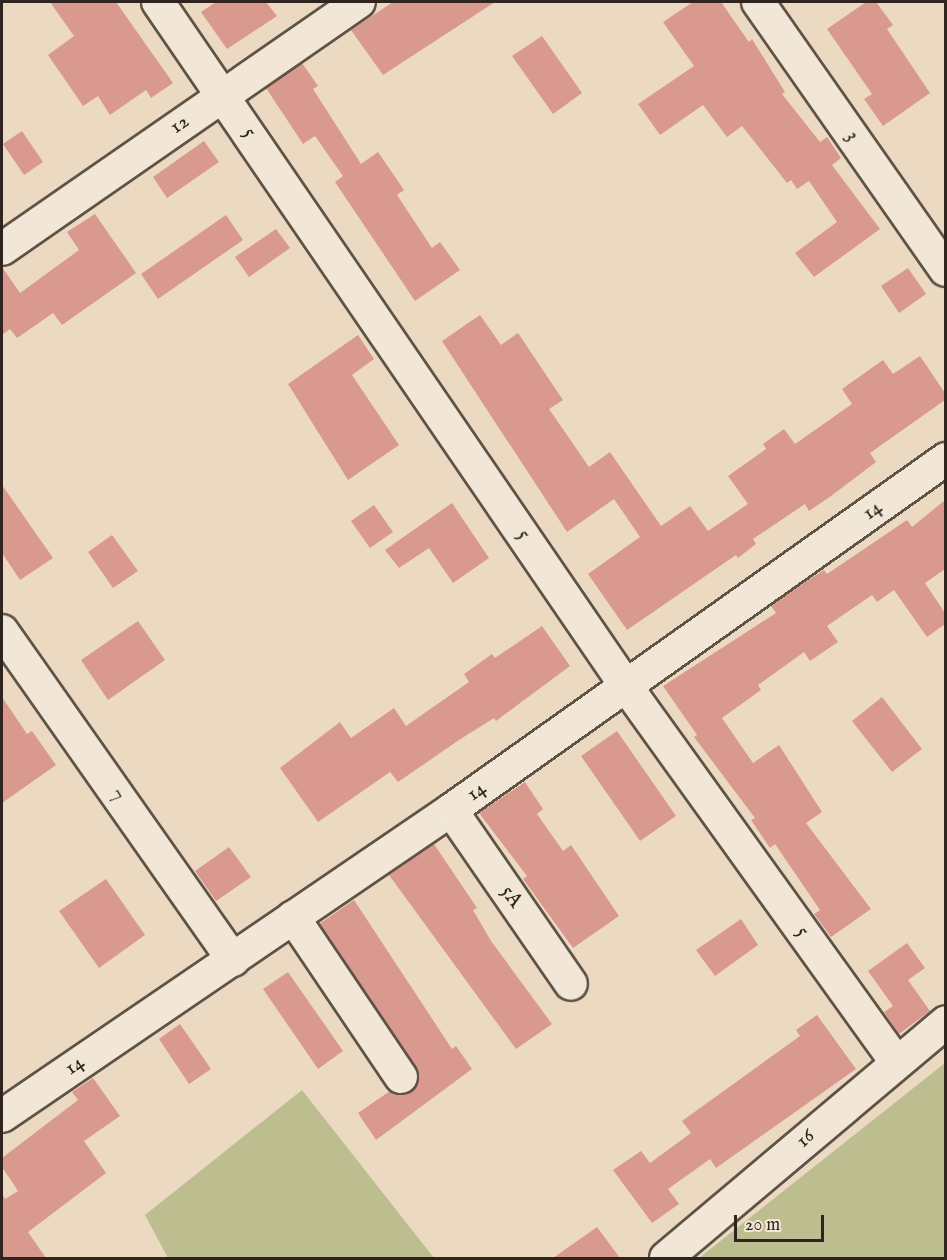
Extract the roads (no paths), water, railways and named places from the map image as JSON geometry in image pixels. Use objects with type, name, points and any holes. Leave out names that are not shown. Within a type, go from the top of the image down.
[{"type":"street","name":"5","points":[[158,2],[626,686],[896,1062]]},
{"type":"street","name":"12","points":[[2,249],[359,2]]},
{"type":"street","name":"3","points":[[758,2],[945,270]]},
{"type":"street","name":"14","points":[[2,1116],[451,810],[945,459]]},
{"type":"street","name":"7","points":[[2,631],[233,960]]},
{"type":"street","name":"5A","points":[[451,810],[571,984]]},
{"type":"street","points":[[293,917],[401,1077]]},
{"type":"street","name":"16","points":[[666,1258],[945,1022]]}]
